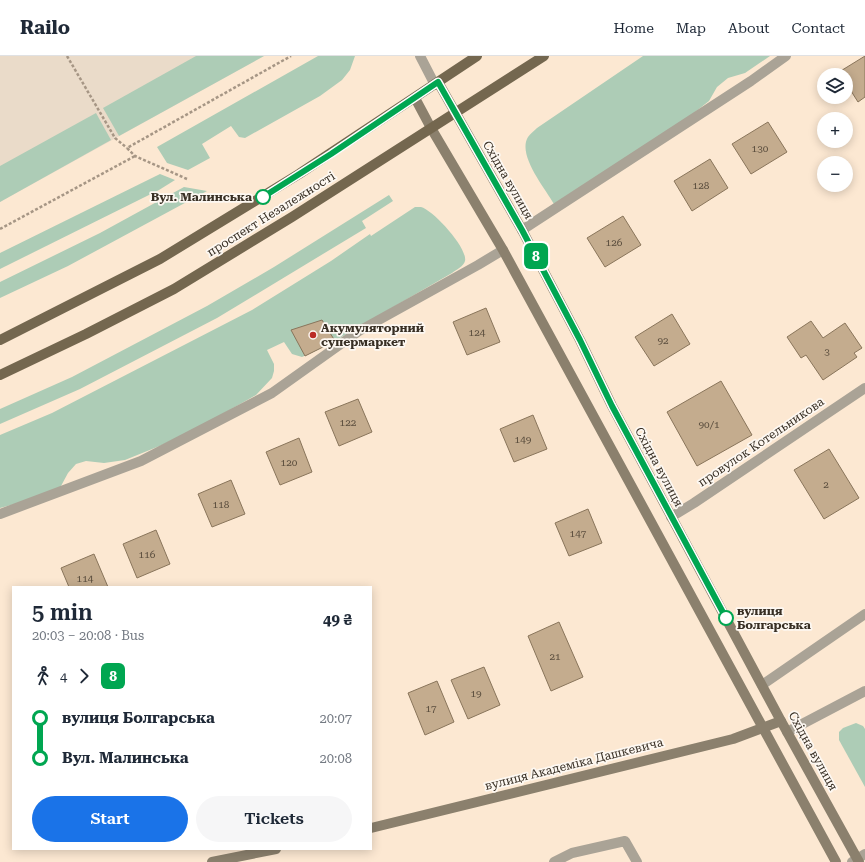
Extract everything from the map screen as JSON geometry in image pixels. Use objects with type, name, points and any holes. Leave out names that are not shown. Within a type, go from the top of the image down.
[{"type":"main road","name":"проспект Незалежності","points":[[0,340],[160,259],[299,174],[477,56]]},
{"type":"main road","name":"проспект Незалежності","points":[[0,375],[86,334],[174,289],[292,217],[544,56]]},
{"type":"main road","name":"Східна вулиця","points":[[436,83],[522,230],[580,340],[612,406],[671,517],[787,732],[859,859]]},
{"type":"main road","points":[[415,98],[503,250],[836,862]]},
{"type":"main road","name":"вулиця Академіка Дашкевича","points":[[372,828],[733,739],[781,721]]},
{"type":"main road","points":[[212,862],[271,850]]},
{"type":"street","points":[[420,56],[436,83]]},
{"type":"street","points":[[522,230],[786,56]]},
{"type":"street","points":[[0,514],[141,461],[272,393],[359,332],[503,250]]},
{"type":"street","name":"провулок Котельникова","points":[[671,517],[865,388]]},
{"type":"street","points":[[762,685],[865,614]]},
{"type":"street","points":[[787,732],[865,691]]},
{"type":"street","points":[[554,862],[572,853],[624,841],[637,862]]},
{"type":"path","points":[[67,56],[115,138],[135,156],[187,178]]},
{"type":"path","points":[[126,148],[291,56]]},
{"type":"path","points":[[0,229],[135,156]]},
{"type":"shaded area","points":[[0,56],[264,56],[0,202]]},
{"type":"green space","points":[[196,56],[264,56],[119,136],[103,108]]},
{"type":"green space","points":[[318,56],[355,56],[350,70],[342,80],[320,96],[245,138],[239,137],[231,126],[202,144],[210,158],[188,170],[167,163],[157,147]]},
{"type":"green space","points":[[643,56],[770,56],[745,73],[728,78],[717,87],[709,101],[690,116],[554,204],[529,162],[526,153],[528,137],[537,128]]},
{"type":"green space","points":[[96,113],[111,140],[0,202],[0,166]]},
{"type":"green space","points":[[160,174],[175,180],[159,190],[0,269],[0,253]]},
{"type":"green space","points":[[184,187],[207,191],[68,266],[0,298],[0,282],[100,233]]},
{"type":"green space","points":[[389,195],[393,201],[362,221],[366,228],[217,318],[80,389],[0,424],[0,409],[72,377],[207,306],[274,267]]},
{"type":"green space","points":[[415,207],[421,207],[433,215],[456,239],[464,255],[465,261],[460,268],[326,346],[302,357],[292,354],[284,342],[267,350],[274,364],[272,378],[256,395],[205,424],[162,445],[125,460],[104,463],[86,461],[76,464],[68,473],[61,486],[55,491],[48,495],[0,508],[0,435],[52,413],[252,310],[331,261],[370,234],[371,236]]},
{"type":"green space","points":[[856,723],[863,726],[865,729],[865,787],[839,740],[839,732],[843,728]]},
{"type":"building","points":[[865,56],[865,97],[858,102],[853,94],[853,68],[846,68]]},
{"type":"building","points":[[768,122],[787,152],[751,174],[732,144]]},
{"type":"building","points":[[710,159],[728,188],[692,211],[674,181]]},
{"type":"building","points":[[623,216],[641,245],[605,267],[587,238]]},
{"type":"building","points":[[486,308],[500,342],[467,355],[453,322]]},
{"type":"building","points":[[672,314],[690,344],[654,366],[635,337]]},
{"type":"building","name":"Акумуляторний супермаркет","points":[[322,320],[335,341],[305,356],[291,330]]},
{"type":"building","points":[[811,321],[823,338],[845,323],[862,348],[854,353],[857,357],[823,380],[806,355],[801,358],[787,337]]},
{"type":"building","points":[[721,381],[752,435],[697,466],[667,412]]},
{"type":"building","points":[[358,399],[372,432],[339,446],[325,412]]},
{"type":"building","points":[[533,415],[547,449],[514,462],[500,429]]},
{"type":"building","points":[[299,438],[312,472],[280,485],[266,452]]},
{"type":"building","points":[[829,449],[859,498],[824,519],[794,470]]},
{"type":"building","points":[[231,480],[245,514],[212,527],[198,494]]},
{"type":"building","points":[[588,509],[602,543],[569,556],[555,523]]},
{"type":"building","points":[[156,530],[170,564],[137,578],[123,544]]},
{"type":"building","points":[[94,554],[108,586],[69,586],[61,568]]},
{"type":"building","points":[[559,622],[583,677],[551,691],[528,636]]},
{"type":"building","points":[[484,667],[500,705],[468,719],[451,680]]},
{"type":"building","points":[[437,681],[454,722],[425,735],[408,693]]},
{"type":"bus line","name":"8","points":[[263,197],[331,154],[438,82],[454,113],[522,230],[580,340],[612,406],[726,618]]},
{"type":"place","name":"Вул. Малинська","points":[[263,197]]},
{"type":"place","name":"Акумуляторний супермаркет","points":[[313,335]]},
{"type":"place","name":"вулиця Болгарська","points":[[726,618]]}]
